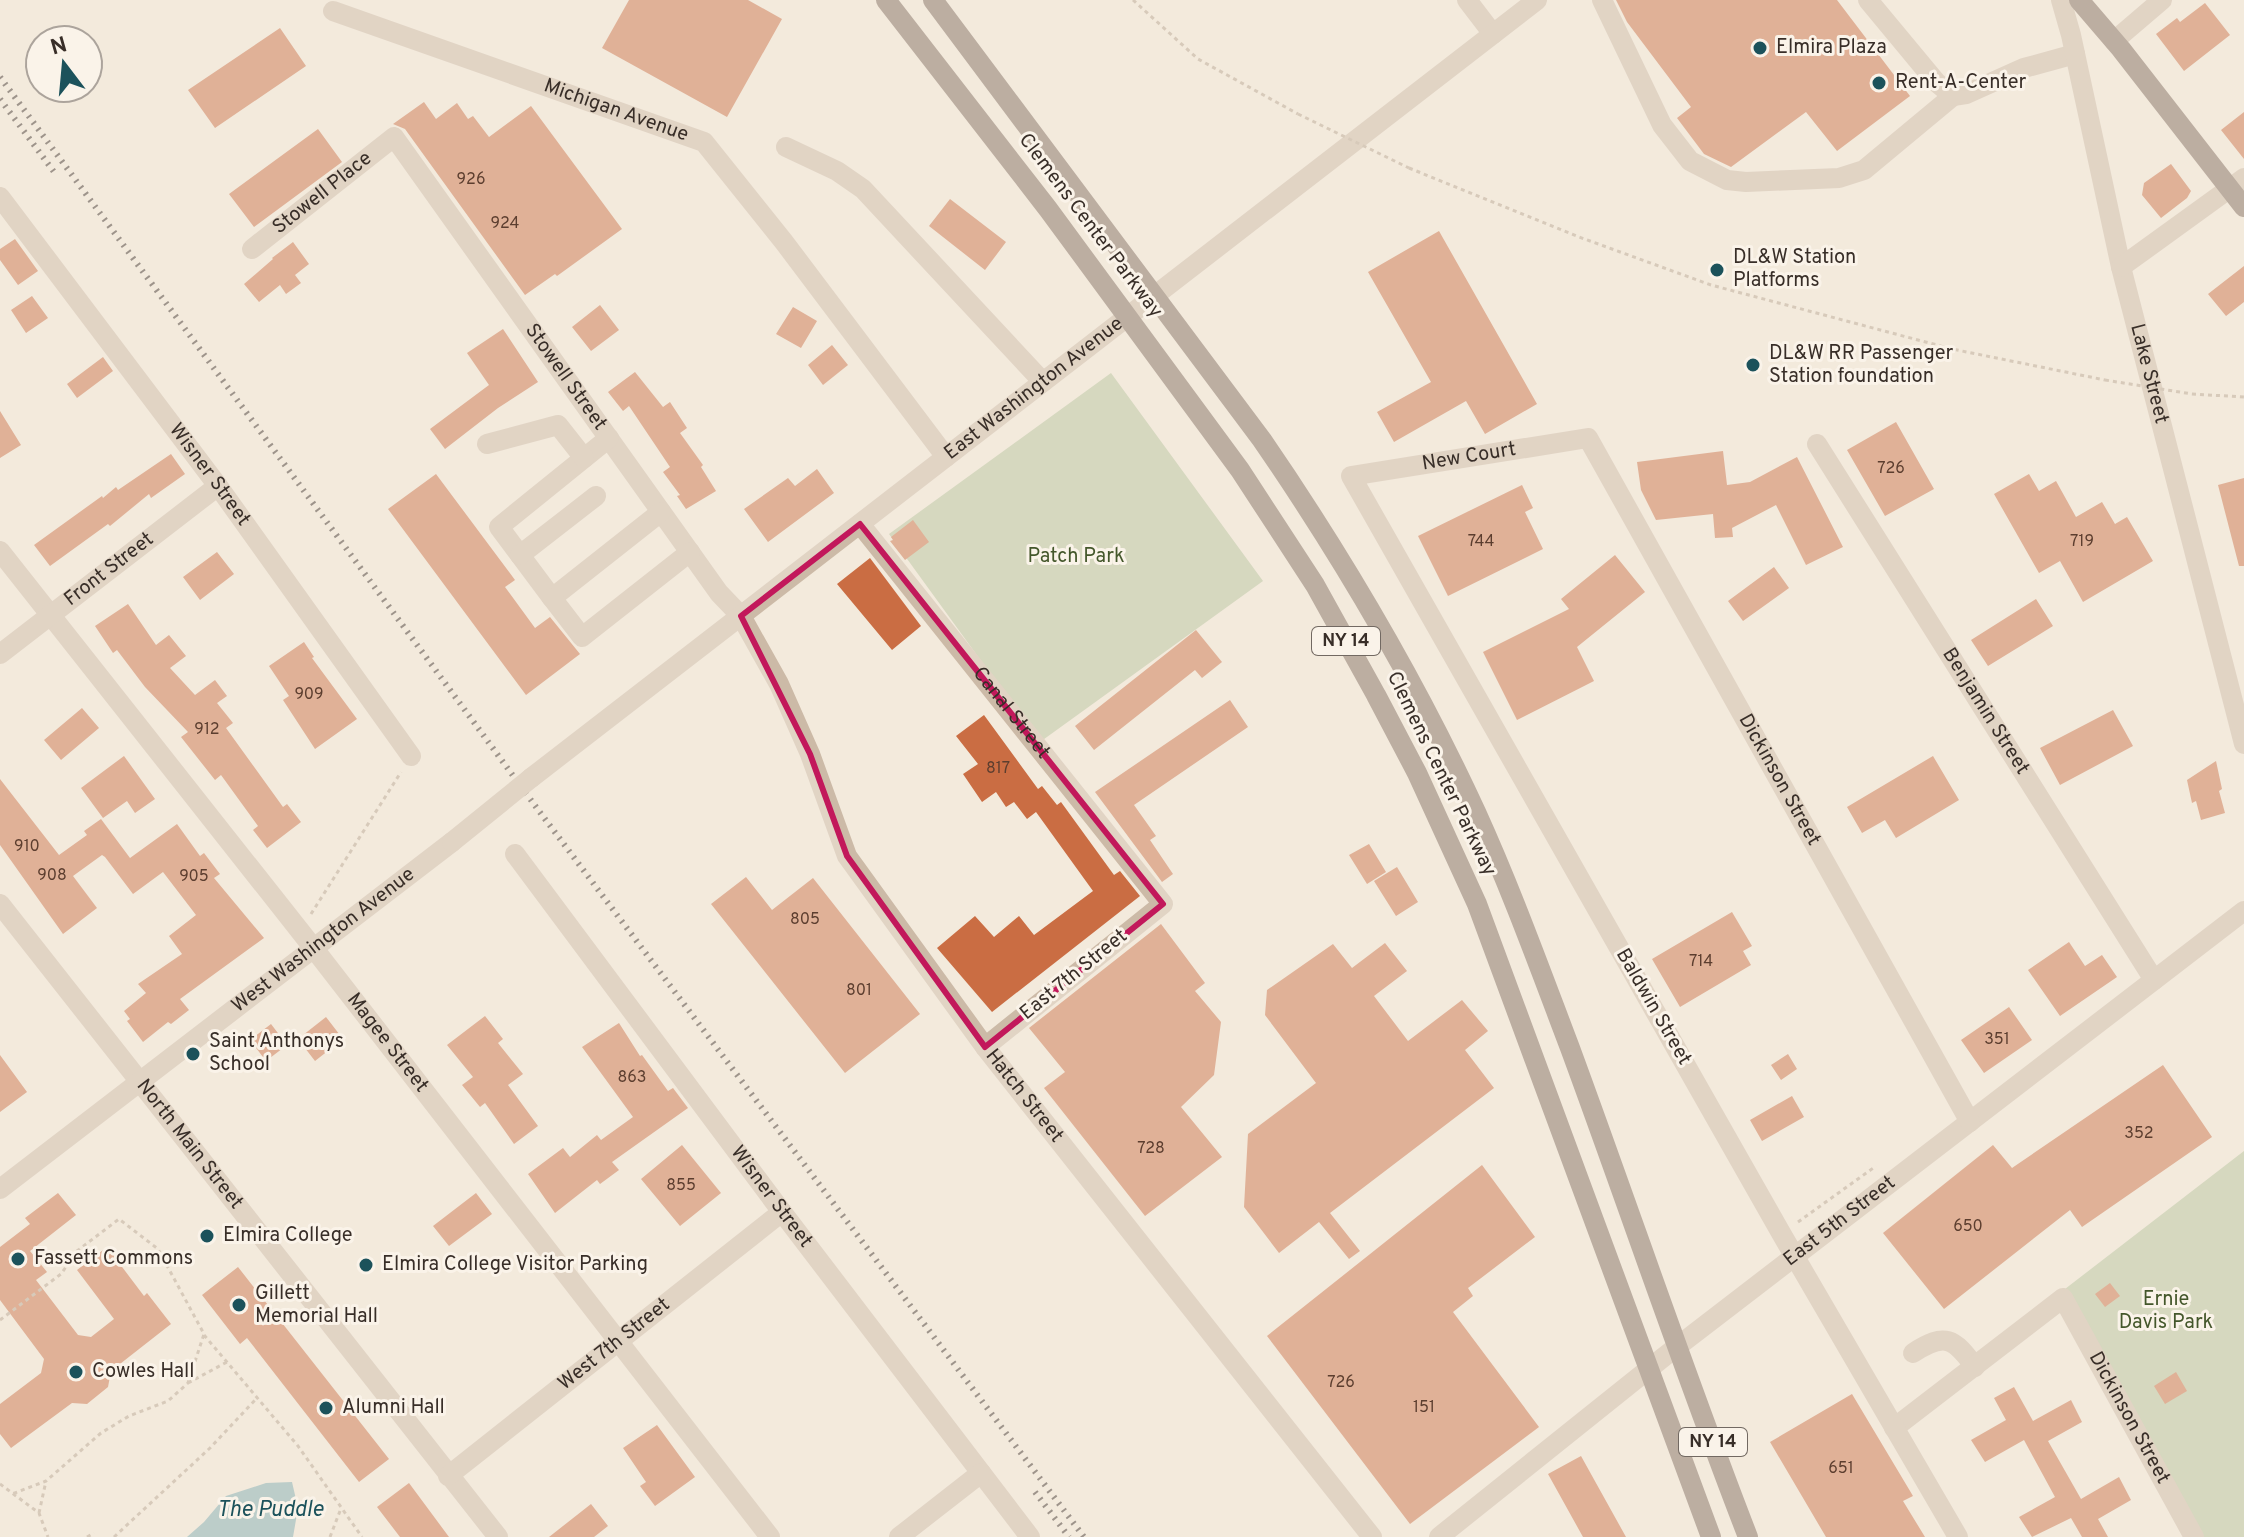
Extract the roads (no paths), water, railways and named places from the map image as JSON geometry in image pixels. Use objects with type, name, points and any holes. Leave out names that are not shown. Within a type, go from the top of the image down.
[{"type":"main road","name":"Clemens Center Parkway","points":[[886,0],[992,134],[1271,515],[1352,650],[1417,773],[1477,904],[1711,1537]]},
{"type":"main road","name":"Clemens Center Parkway","points":[[933,0],[1155,295],[1304,501],[1376,620],[1476,812],[1555,1010],[1748,1537]]},
{"type":"main road","points":[[2079,0],[2237,183],[2244,207]]},
{"type":"street","points":[[1467,0],[1493,34]]},
{"type":"street","name":"East Washington Avenue","points":[[531,778],[1537,0]]},
{"type":"street","points":[[1602,0],[1662,125],[1690,161],[1727,180],[1839,178],[1864,170],[1953,96],[1966,94],[2024,68],[2075,54]]},
{"type":"street","points":[[1868,0],[1936,82],[1953,96]]},
{"type":"street","name":"Lake Street","points":[[2061,0],[2121,267],[2244,744]]},
{"type":"street","points":[[2114,41],[2155,2]]},
{"type":"street","name":"Michigan Avenue","points":[[333,11],[704,142],[784,242],[946,457]]},
{"type":"street","name":"Stowell Place","points":[[252,249],[394,137]]},
{"type":"street","name":"Stowell Street","points":[[394,137],[719,593],[741,616]]},
{"type":"street","points":[[786,147],[837,171],[863,189],[1043,382]]},
{"type":"street","points":[[2121,267],[2237,183]]},
{"type":"street","name":"Wisner Street","points":[[0,197],[218,486],[411,756]]},
{"type":"street","points":[[487,444],[558,425],[585,404]]},
{"type":"street","points":[[558,425],[584,458]]},
{"type":"street","points":[[609,438],[499,527],[582,637],[690,552]]},
{"type":"street","name":"New Court","points":[[1351,476],[1588,438]]},
{"type":"street","name":"Dickinson Street","points":[[1588,438],[1970,1122]]},
{"type":"street","name":"Benjamin Street","points":[[1817,444],[2154,980]]},
{"type":"street","name":"Baldwin Street","points":[[1351,476],[1795,1257],[1958,1537]]},
{"type":"street","name":"Front Street","points":[[0,654],[218,486]]},
{"type":"street","points":[[520,555],[596,496]]},
{"type":"street","points":[[552,598],[661,512]]},
{"type":"street","name":"Canal Street","points":[[860,524],[1163,904]]},
{"type":"street","name":"Magee Street","points":[[0,551],[315,950],[770,1537]]},
{"type":"street","name":"Hatch Street","points":[[741,616],[779,684],[810,754],[847,856],[985,1047],[1372,1537]]},
{"type":"street","name":"West Washington Avenue","points":[[0,1189],[315,950],[531,778]]},
{"type":"street","name":"Wisner Street","points":[[515,854],[1030,1537]]},
{"type":"street","name":"North Main Street","points":[[0,904],[498,1537]]},
{"type":"street","name":"East 7th Street","points":[[985,1047],[1163,904]]},
{"type":"street","name":"East 5th Street","points":[[1439,1537],[1648,1370],[2244,911]]},
{"type":"street","name":"West 7th Street","points":[[448,1476],[782,1212]]},
{"type":"street","name":"Dickinson Street","points":[[1975,1367],[2063,1298],[2194,1537]]},
{"type":"street","points":[[1894,1428],[1975,1367],[1960,1346],[1952,1341],[1940,1339],[1913,1353]]},
{"type":"street","points":[[899,1537],[981,1473]]},
{"type":"water","name":"The Puddle","points":[[292,1482],[298,1508],[293,1537],[187,1537],[226,1496],[266,1483]]},
{"type":"railway","points":[[0,77],[539,811],[1084,1537]]},
{"type":"railway","points":[[0,99],[57,176]]},
{"type":"railway","points":[[1035,1492],[1069,1537]]},
{"type":"place","name":"Elmira Plaza","points":[[1760,48]]},
{"type":"place","name":"Rent-A-Center","points":[[1879,83]]},
{"type":"place","name":"DL&W Station Platforms","points":[[1717,270]]},
{"type":"place","name":"DL&W RR Passenger Station foundation","points":[[1753,365]]},
{"type":"place","name":"Saint Anthonys School","points":[[193,1054]]},
{"type":"place","name":"Elmira College","points":[[207,1236]]},
{"type":"place","name":"Fassett Commons","points":[[18,1259]]},
{"type":"place","name":"Elmira College Visitor Parking","points":[[366,1265]]},
{"type":"place","name":"Gillett Memorial Hall","points":[[239,1305]]},
{"type":"place","name":"Cowles Hall","points":[[76,1372]]},
{"type":"place","name":"Alumni Hall","points":[[326,1408]]},
{"type":"park label","name":"Patch Park","points":[[1076,557]]},
{"type":"park label","name":"Ernie Davis Park","points":[[2166,1312]]}]
